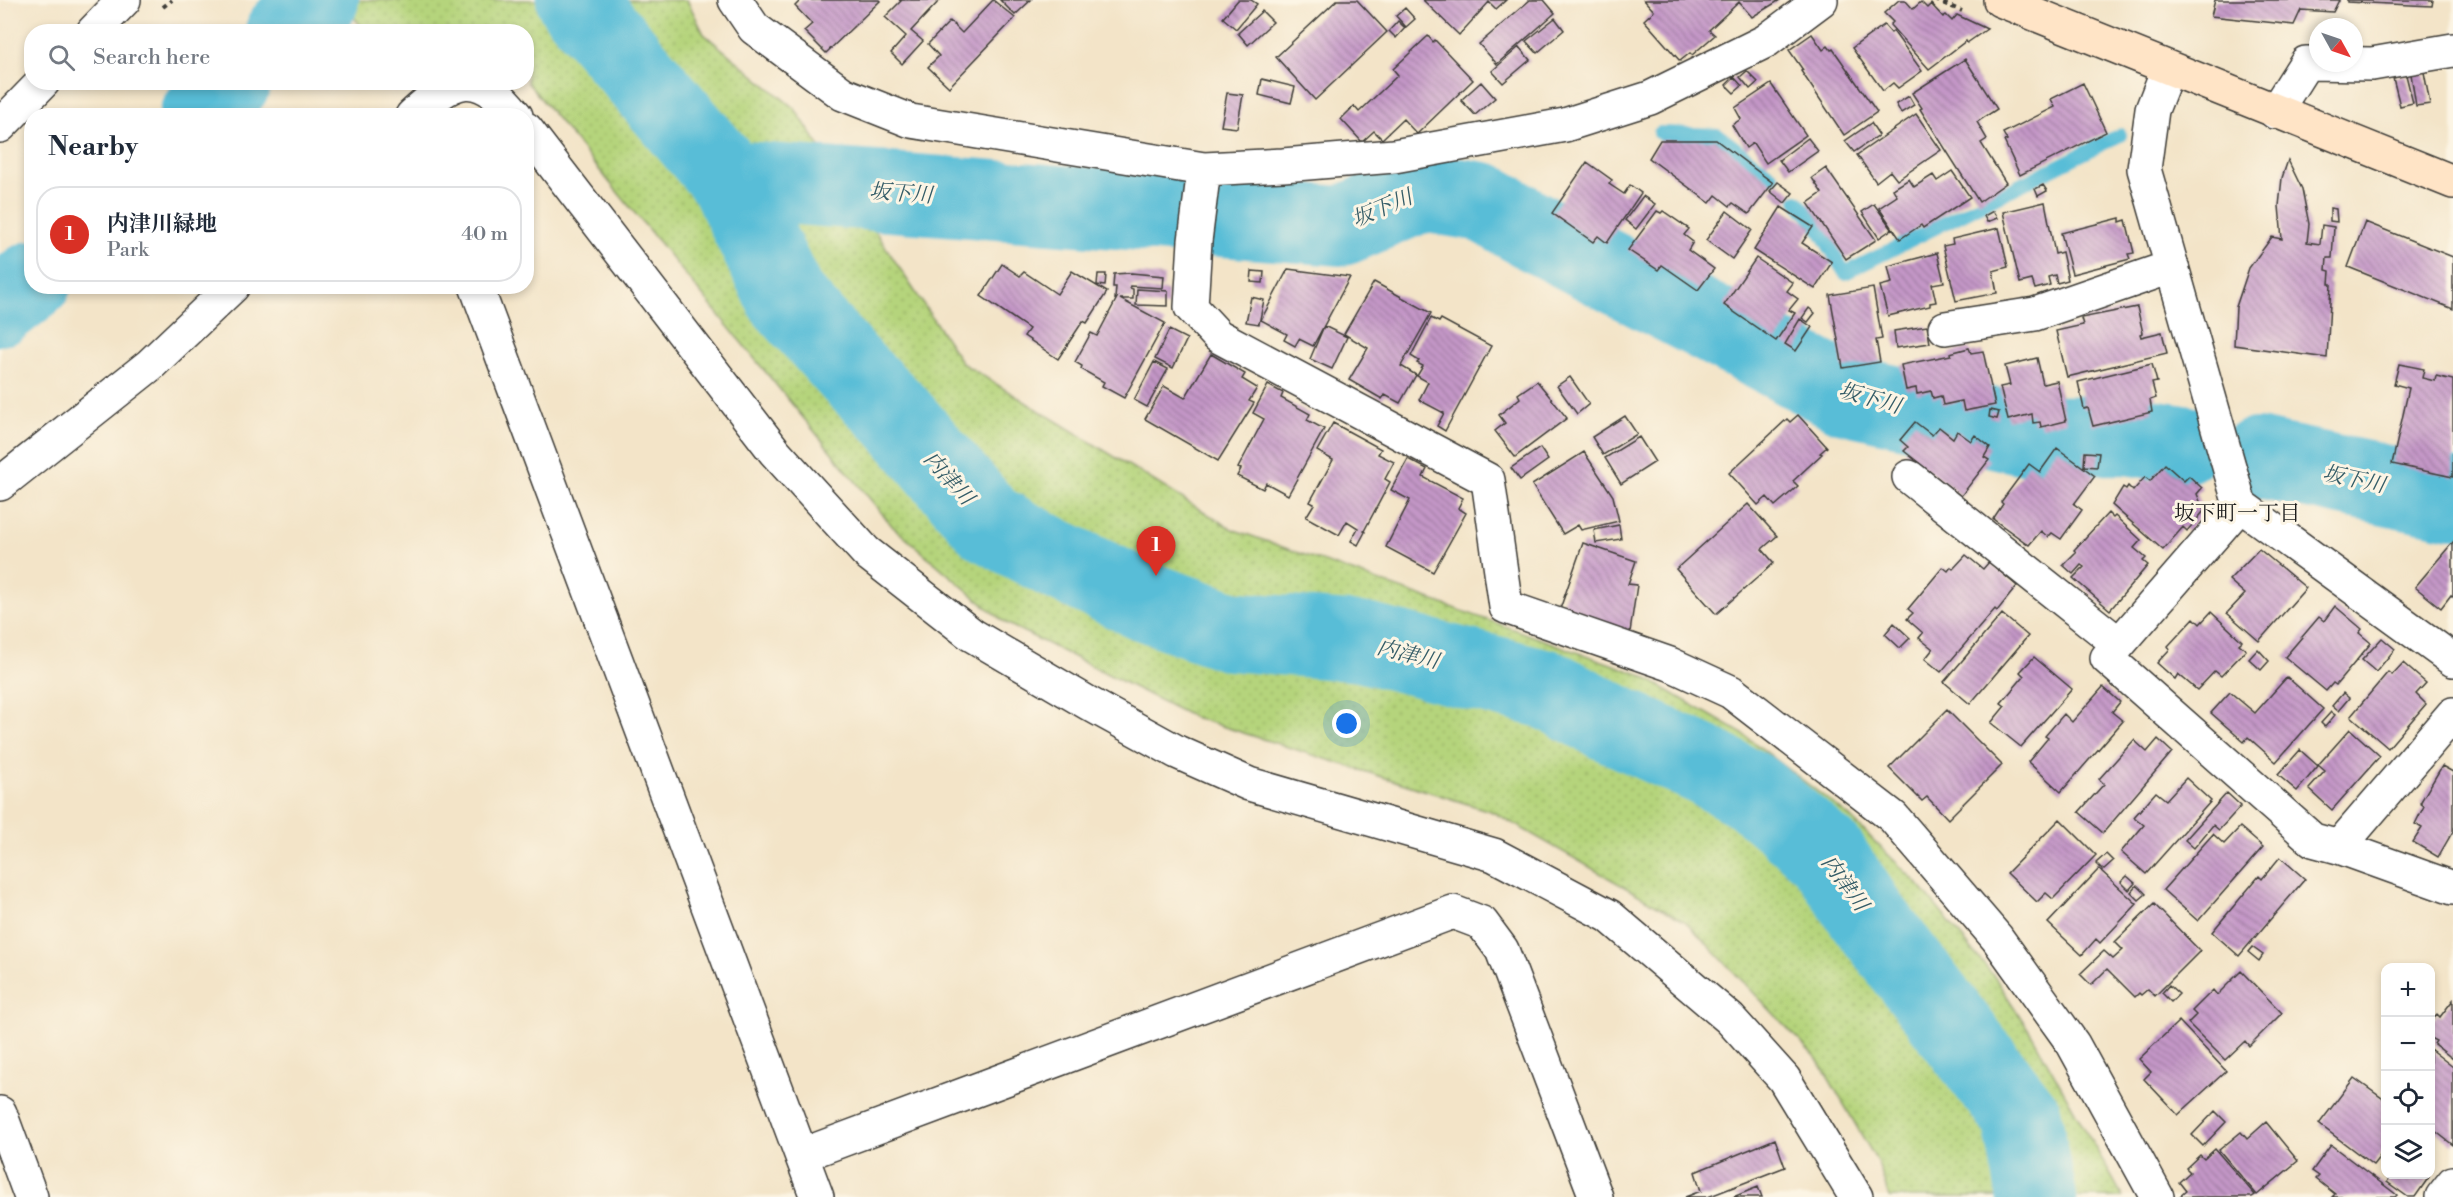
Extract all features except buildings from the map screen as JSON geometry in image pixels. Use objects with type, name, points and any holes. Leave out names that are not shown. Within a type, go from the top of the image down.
[{"type":"street","points":[[101,24],[124,0]]},
{"type":"street","points":[[735,0],[754,28],[843,94],[911,121],[1203,177],[1283,165],[1394,156],[1565,125],[1650,98],[1766,41],[1821,0]]},
{"type":"street","points":[[2000,0],[2453,182]]},
{"type":"street","points":[[2275,112],[2306,63],[2372,64],[2453,50]]},
{"type":"street","points":[[2168,69],[2152,110],[2144,169],[2240,505],[2453,660]]},
{"type":"street","points":[[0,126],[35,90]]},
{"type":"street","points":[[420,108],[443,90]]},
{"type":"street","points":[[490,90],[501,96],[510,108]]},
{"type":"street","points":[[534,139],[775,452],[866,552],[972,635],[1177,752],[1249,784],[1494,855],[1609,916],[1730,1019],[1784,1079],[1856,1197]]},
{"type":"street","points":[[1203,177],[1195,241],[1191,308],[1218,336],[1488,480],[1506,607],[1670,664],[1731,692],[1893,817],[1997,938],[2073,1044],[2157,1197]]},
{"type":"street","points":[[1945,328],[2035,314],[2171,267]]},
{"type":"street","points":[[0,484],[150,365],[225,294]]},
{"type":"street","points":[[479,294],[817,1197]]},
{"type":"street","points":[[1909,477],[2120,645]]},
{"type":"street","points":[[2240,505],[2107,658],[2313,840],[2339,847],[2453,888]]},
{"type":"street","points":[[2339,847],[2453,714]]},
{"type":"street","points":[[802,1155],[1453,912],[1482,923],[1502,950],[1596,1197]]},
{"type":"street","points":[[0,1113],[31,1197]]},
{"type":"street","points":[[2442,1197],[2453,1183]]},
{"type":"green space","points":[[340,0],[687,0],[704,34],[795,109],[962,363],[1232,529],[1639,674],[1743,734],[1849,816],[1918,884],[1996,979],[2032,1035],[2123,1197],[1889,1197],[1878,1163],[1818,1060],[1686,922],[1493,812],[1193,717],[1004,622],[893,527],[534,90],[534,24],[359,24]]},
{"type":"waterway","points":[[294,24],[319,0]]},
{"type":"waterway","name":"坂下川","points":[[576,0],[729,180],[1342,226],[1422,192],[1483,202],[1537,233],[1845,394],[2029,436],[2126,435],[2183,444]]},
{"type":"waterway","points":[[207,108],[223,90]]},
{"type":"waterway","points":[[1660,133],[1718,135],[1772,176]]},
{"type":"waterway","points":[[1797,201],[1816,224],[1845,273],[2120,135]]},
{"type":"waterway","name":"内津川","points":[[729,180],[786,298],[855,375],[895,414],[989,523],[1054,558],[1145,601],[1229,631],[1361,642],[1547,689],[1753,792],[1827,855],[1867,915],[2022,1117],[2037,1197]]},
{"type":"waterway","points":[[1483,202],[1502,185]]},
{"type":"waterway","points":[[0,306],[24,287]]},
{"type":"waterway","name":"坂下川","points":[[2256,458],[2453,499]]},
{"type":"place","name":"内津川緑地","points":[[1156,576]]},
{"type":"district","name":"坂下町一丁目","points":[[2237,513]]}]
